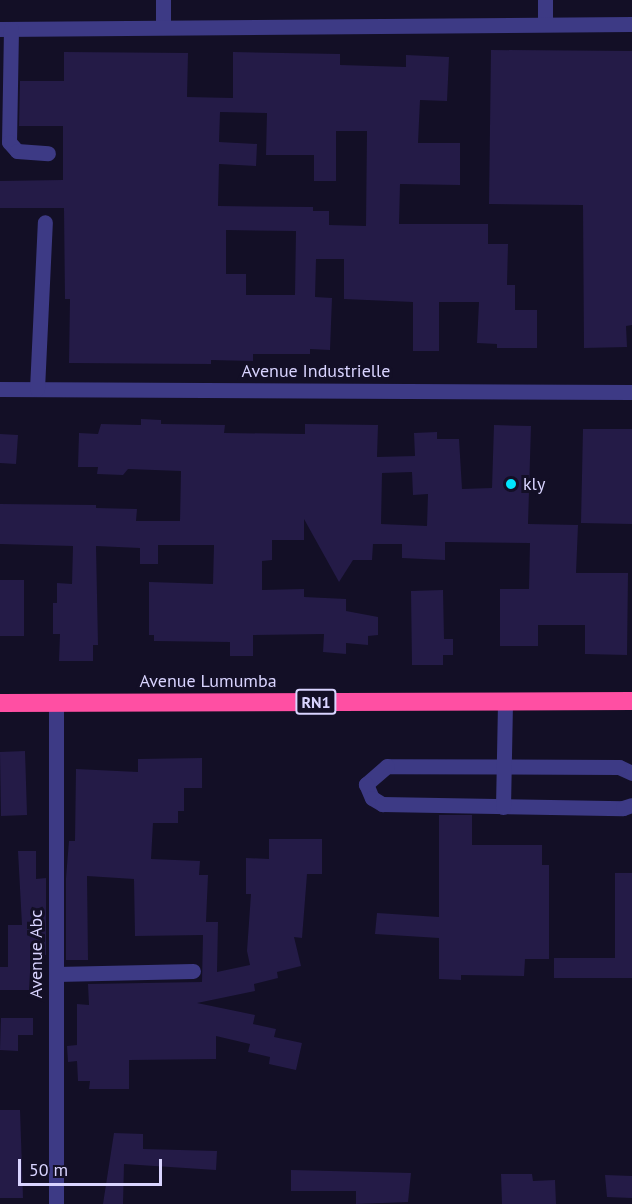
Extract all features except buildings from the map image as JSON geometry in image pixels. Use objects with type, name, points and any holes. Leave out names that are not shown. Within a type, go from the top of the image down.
[{"type":"highway","name":"Avenue Lumumba","points":[[0,703],[632,701]]},
{"type":"street","points":[[163,0],[163,27]]},
{"type":"street","points":[[545,0],[545,24]]},
{"type":"street","points":[[48,153],[17,151],[9,142],[5,29],[632,24]]},
{"type":"street","points":[[38,389],[45,222]]},
{"type":"street","name":"Avenue Industrielle","points":[[0,389],[632,392]]},
{"type":"street","points":[[503,807],[505,701]]},
{"type":"street","name":"Avenue Abc","points":[[56,703],[56,1204]]},
{"type":"street","points":[[632,773],[620,767],[387,766],[366,784],[372,798],[382,804],[623,808],[632,805]]},
{"type":"street","points":[[56,974],[193,971]]},
{"type":"place","name":"kly","points":[[511,484]]}]
